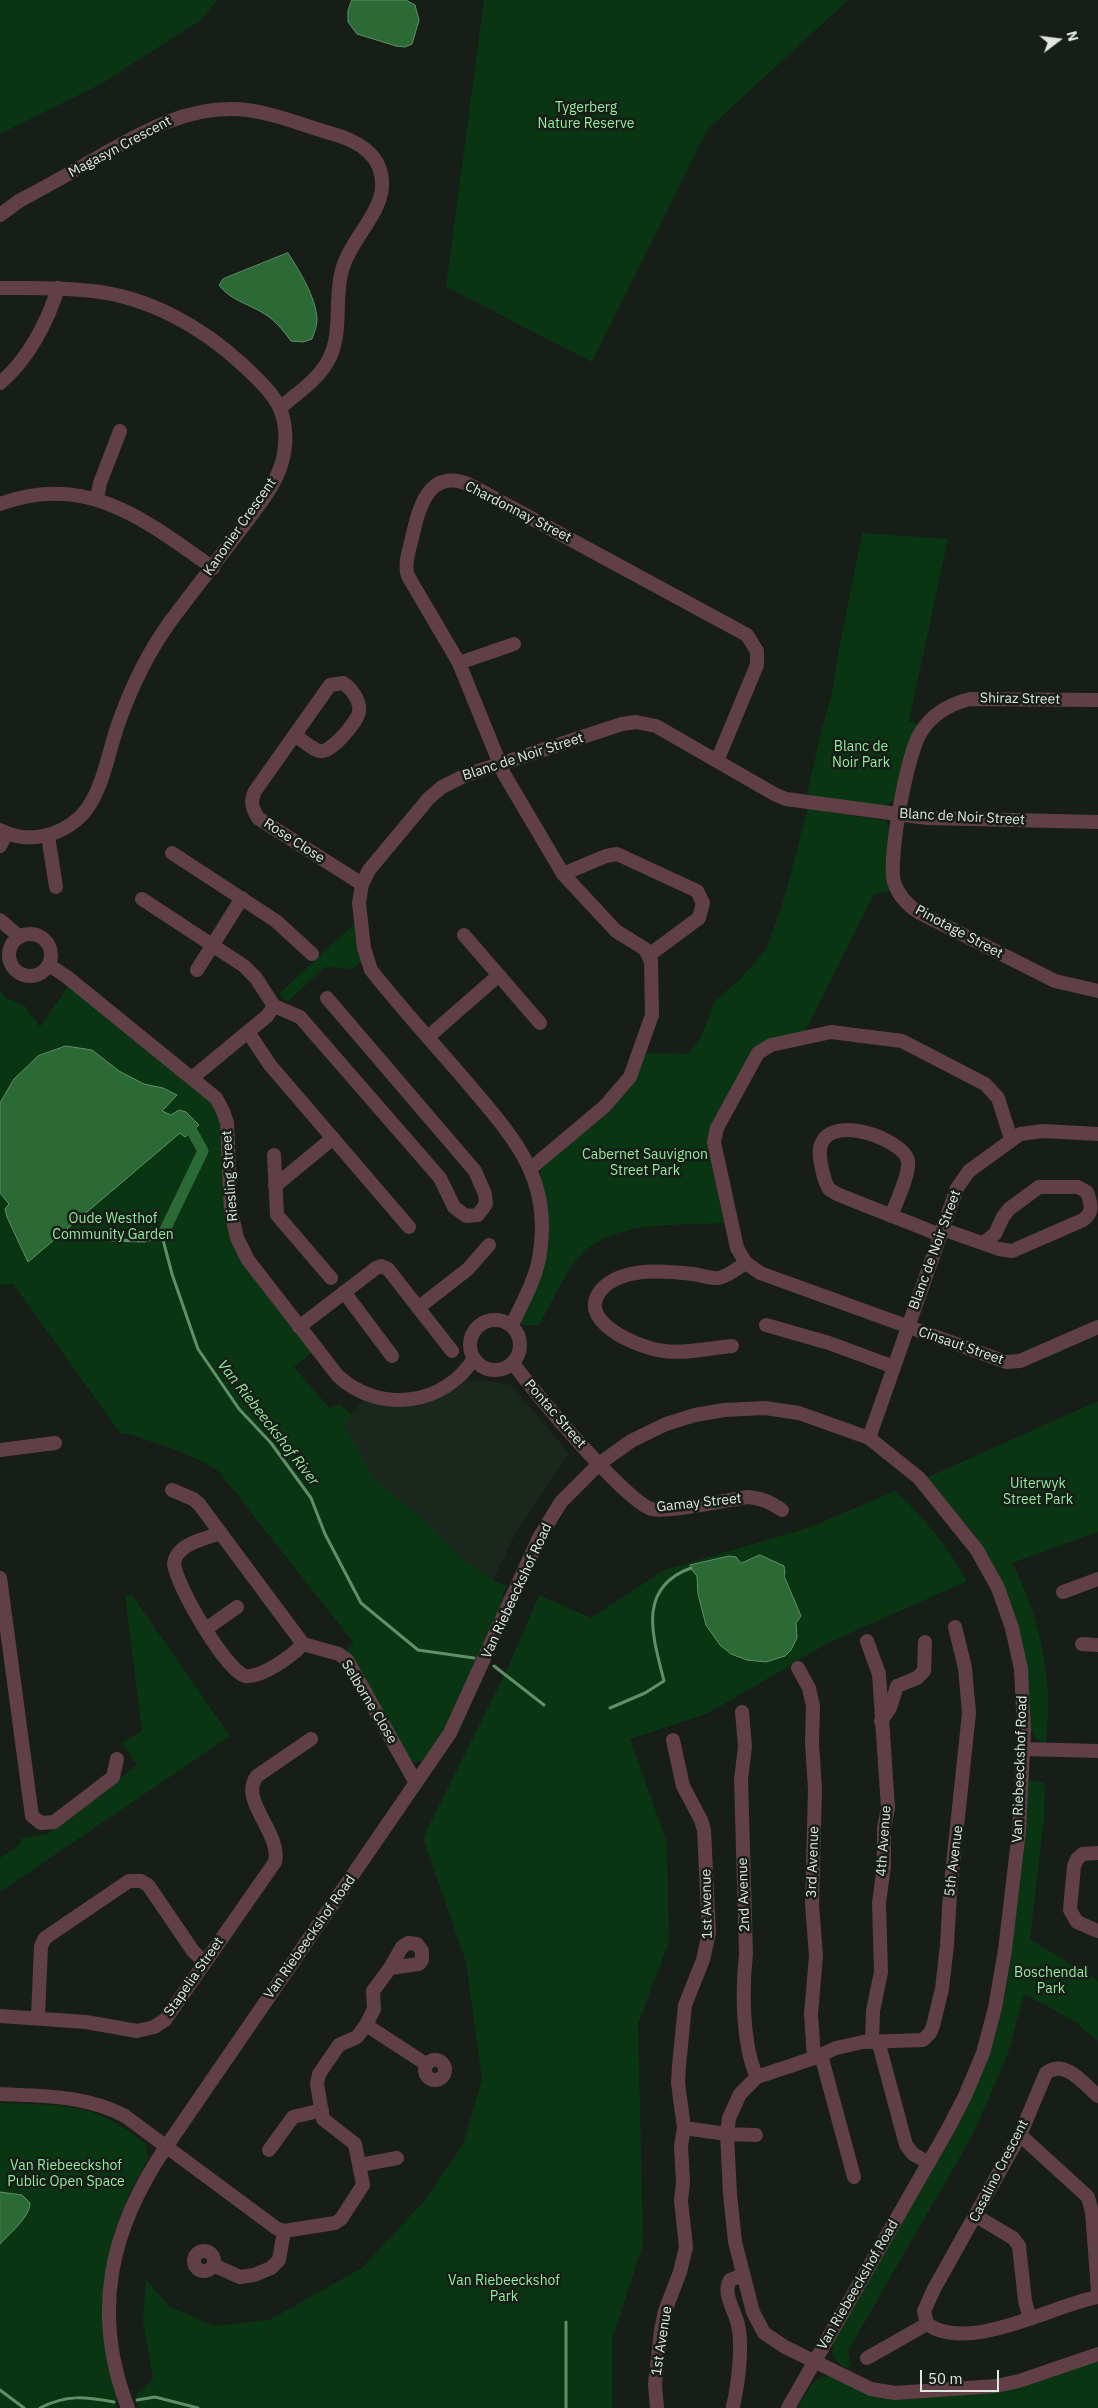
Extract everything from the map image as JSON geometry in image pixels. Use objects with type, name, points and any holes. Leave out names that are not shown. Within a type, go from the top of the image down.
[{"type":"street","name":"Magasyn Crescent","points":[[0,216],[19,201],[150,128],[194,113],[233,109],[257,113],[345,137],[361,144],[372,154],[378,164],[382,176],[382,189],[377,205],[344,263],[337,295],[334,340],[330,356],[316,377],[280,408]]},
{"type":"street","name":"Kanonier Crescent","points":[[0,288],[58,288],[95,291],[159,309],[196,328],[224,348],[247,370],[280,408],[285,431],[281,466],[263,500],[213,568],[169,622],[137,678],[120,719],[93,800],[82,815],[70,826],[48,836],[2,837]]},
{"type":"street","points":[[0,383],[14,368],[42,326],[51,310],[58,288]]},
{"type":"street","points":[[97,498],[100,482],[120,431]]},
{"type":"street","name":"Chardonnay Street","points":[[650,955],[640,945],[616,931],[563,874],[504,774],[459,663],[408,576],[406,566],[422,500],[434,486],[453,481],[470,485],[747,635],[757,651],[757,665],[717,761]]},
{"type":"street","points":[[0,504],[37,494],[61,493],[97,498],[125,510],[156,528],[213,568]]},
{"type":"street","points":[[459,663],[514,644]]},
{"type":"street","name":"Rose Close","points":[[296,736],[319,751],[328,750],[334,746],[357,718],[359,712],[357,700],[349,687],[343,682],[330,685],[296,736],[254,791],[252,807],[258,818],[362,884]]},
{"type":"street","name":"Shiraz Street","points":[[900,815],[916,740],[927,723],[946,708],[960,701],[980,698],[1098,700]]},
{"type":"street","name":"Blanc de Noir Street","points":[[512,1325],[530,1286],[541,1247],[540,1207],[530,1169],[510,1132],[376,976],[368,963],[364,948],[359,903],[362,884],[369,870],[436,792],[458,778],[636,722],[656,726],[776,795],[786,798],[900,815],[955,819],[1098,822]]},
{"type":"street","name":"Pinotage Street","points":[[900,815],[893,875],[898,892],[906,903],[918,912],[1055,981],[1098,990]]},
{"type":"street","points":[[48,836],[56,887]]},
{"type":"street","points":[[172,853],[276,921],[312,954]]},
{"type":"street","points":[[530,1169],[604,1106],[630,1077],[652,1015],[653,971],[650,955],[699,918],[703,903],[697,891],[617,854],[606,856],[563,874]]},
{"type":"street","points":[[197,970],[242,898]]},
{"type":"street","points":[[142,899],[250,971],[274,1006],[300,1017],[440,1178],[457,1211],[470,1217],[481,1213],[486,1204],[486,1197],[475,1171],[327,998]]},
{"type":"street","points":[[0,920],[20,937]]},
{"type":"street","points":[[30,934],[44,940],[51,954],[49,964],[40,974],[26,976],[14,969],[5,953],[20,937],[30,934]]},
{"type":"street","points":[[464,935],[540,1023]]},
{"type":"street","name":"Riesling Street","points":[[49,964],[216,1098],[226,1117],[231,1211],[237,1238],[248,1260],[332,1370],[360,1392],[382,1399],[415,1399],[436,1392],[468,1368],[474,1358]]},
{"type":"street","points":[[428,1037],[499,975]]},
{"type":"street","points":[[192,1078],[267,1016],[274,1006]]},
{"type":"street","points":[[248,1032],[270,1065],[408,1227]]},
{"type":"street","points":[[732,1346],[676,1352],[651,1349],[611,1331],[597,1316],[594,1306],[597,1295],[605,1286],[619,1277],[670,1271],[719,1278],[746,1263],[734,1240],[714,1142],[717,1128],[752,1060],[764,1049],[832,1032],[902,1042],[992,1090],[1000,1103],[1011,1139]]},
{"type":"street","points":[[891,1216],[908,1168],[906,1154],[885,1141],[865,1132],[842,1130],[828,1136],[822,1143],[820,1157],[829,1189],[891,1216],[1012,1252],[1089,1216],[1092,1208],[1087,1192],[1078,1187],[1038,1186],[1009,1209],[995,1234],[983,1243]]},
{"type":"street","name":"Blanc de Noir Street","points":[[868,1438],[961,1179],[969,1170],[1011,1139],[1033,1131],[1098,1134]]},
{"type":"street","points":[[275,1186],[333,1138]]},
{"type":"street","points":[[274,1156],[276,1208],[279,1219],[331,1278]]},
{"type":"street","points":[[418,1308],[468,1269],[489,1245]]},
{"type":"street","name":"Cinsaut Street","points":[[746,1263],[766,1276],[1010,1363],[1020,1362],[1098,1327]]},
{"type":"street","points":[[299,1326],[376,1268],[384,1266],[452,1351]]},
{"type":"street","points":[[344,1292],[392,1356]]},
{"type":"street","points":[[494,1320],[512,1325],[519,1335],[520,1347],[512,1363],[506,1368],[492,1370],[478,1364],[474,1358],[471,1352],[471,1339],[482,1323],[494,1320]]},
{"type":"street","points":[[766,1325],[829,1343],[894,1367]]},
{"type":"street","name":"Pontac Street","points":[[512,1363],[598,1464]]},
{"type":"street","name":"Van Riebeeckshof Road","points":[[128,2408],[119,2382],[112,2347],[109,2305],[117,2248],[128,2214],[141,2185],[450,1733],[539,1538],[561,1502],[598,1464],[631,1441],[666,1424],[695,1415],[724,1410],[765,1408],[799,1413],[868,1438],[919,1478],[965,1533],[991,1574],[1006,1608],[1017,1648],[1023,1690],[1023,1749],[1019,1831],[996,2008],[983,2053],[965,2096],[929,2163],[788,2408]]},
{"type":"street","points":[[0,1450],[55,1443]]},
{"type":"street","name":"Gamay Street","points":[[598,1464],[645,1507],[652,1510],[747,1497],[765,1500],[782,1510]]},
{"type":"street","points":[[172,1490],[197,1501],[221,1533],[303,1644],[294,1654],[257,1675],[245,1676],[234,1669],[192,1608],[176,1572],[174,1560],[178,1553],[185,1547],[221,1533]]},
{"type":"street","points":[[0,1578],[32,1816],[40,1823],[54,1822],[113,1777],[117,1759]]},
{"type":"street","points":[[1063,1592],[1098,1579]]},
{"type":"street","points":[[206,1629],[237,1607]]},
{"type":"street","name":"5th Avenue","points":[[876,2045],[918,2041],[927,2037],[933,2026],[942,1988],[969,1713],[965,1668],[955,1627]]},
{"type":"street","name":"4th Avenue","points":[[867,1641],[879,1674],[888,1808],[884,1828],[884,1866],[879,1904],[880,1972],[873,2011],[876,2045]]},
{"type":"street","points":[[881,1721],[890,1708],[897,1686],[917,1678],[924,1671],[926,1642]]},
{"type":"street","name":"Selborne Close","points":[[303,1644],[339,1654],[347,1660],[416,1783]]},
{"type":"street","points":[[1082,1644],[1098,1645]]},
{"type":"street","name":"3rd Avenue","points":[[798,1668],[809,1688],[813,1706],[812,1744],[815,1789],[812,1904],[816,1956],[811,2014],[818,2057],[854,2177]]},
{"type":"street","name":"2nd Avenue","points":[[742,1712],[745,1747],[741,1779],[746,1954],[743,1982],[747,2032],[752,2061],[757,2076]]},
{"type":"street","name":"Stapelia Street","points":[[0,2016],[38,2017],[131,2030],[149,2029],[160,2024],[169,2015],[275,1862],[276,1846],[258,1812],[252,1788],[258,1776],[311,1739]]},
{"type":"street","name":"1st Avenue","points":[[657,2408],[655,2384],[661,2330],[665,2311],[680,2272],[686,2247],[681,2202],[683,2182],[681,2146],[684,2128],[678,2083],[681,2035],[685,2005],[707,1947],[708,1916],[704,1830],[701,1820],[683,1786],[673,1740]]},
{"type":"street","points":[[1023,1749],[1098,1750]]},
{"type":"street","points":[[1098,1853],[1083,1854],[1075,1862],[1069,1906],[1071,1914],[1077,1922],[1098,1931]]},
{"type":"street","points":[[38,2017],[41,1946],[45,1938],[129,1881],[141,1881],[148,1885],[193,1951],[204,1962]]},
{"type":"street","points":[[0,2094],[62,2097],[96,2103],[125,2116],[256,2215],[284,2232],[335,2223],[341,2219],[363,2185],[355,2144],[329,2125],[324,2119],[317,2084],[319,2074],[339,2045],[358,2037],[374,2009],[373,1991],[390,1968]]},
{"type":"street","points":[[366,2025],[426,2064]]},
{"type":"street","points":[[929,2163],[913,2154],[906,2145],[876,2045],[836,2048],[818,2057],[757,2076],[740,2094],[733,2105],[727,2134],[730,2194],[736,2242],[755,2318],[764,2333],[785,2347],[816,2360],[862,2386],[895,2393],[1008,2384],[1098,2354]]},
{"type":"street","name":"Casalino Crescent","points":[[927,2324],[924,2311],[927,2302],[1020,2135],[1044,2076],[1050,2070],[1060,2068],[1069,2071],[1098,2096]]},
{"type":"street","points":[[269,2150],[293,2117],[322,2110]]},
{"type":"street","points":[[684,2128],[727,2134],[756,2135]]},
{"type":"street","points":[[1020,2135],[1088,2197],[1092,2212],[1098,2290]]},
{"type":"street","points":[[360,2165],[397,2158]]},
{"type":"street","points":[[976,2216],[1013,2238],[1019,2246],[1025,2301],[1030,2319]]},
{"type":"street","points":[[213,2265],[240,2277],[254,2275],[271,2268],[279,2260],[284,2232]]},
{"type":"street","points":[[733,2406],[736,2393],[740,2336],[726,2288],[730,2280],[743,2275]]},
{"type":"street","points":[[867,2358],[927,2324],[943,2332],[955,2333],[1000,2329],[1082,2300],[1098,2297]]},
{"type":"shaded area","points":[[352,0],[406,0],[415,5],[419,20],[412,44],[405,47],[396,46],[357,34],[348,22],[348,11]]},
{"type":"shaded area","points":[[288,253],[307,285],[316,311],[317,322],[312,339],[303,342],[291,341],[271,318],[234,298],[219,285],[223,279]]},
{"type":"shaded area","points":[[66,1046],[92,1050],[119,1071],[144,1084],[163,1088],[177,1095],[162,1111],[171,1115],[179,1110],[186,1112],[199,1125],[185,1137],[180,1133],[28,1262],[7,1217],[5,1209],[9,1204],[0,1193],[0,1103],[14,1079],[38,1056]]},
{"type":"shaded area","points":[[465,1381],[490,1381],[511,1385],[569,1453],[515,1534],[493,1580],[460,1557],[427,1523],[373,1479],[343,1425],[363,1400],[386,1406],[407,1407],[454,1390]]},
{"type":"shaded area","points":[[760,1555],[784,1566],[784,1576],[801,1616],[796,1623],[797,1638],[791,1650],[785,1656],[766,1662],[747,1660],[731,1654],[720,1645],[706,1625],[698,1594],[697,1576],[690,1565],[729,1556],[736,1557],[741,1563]]},
{"type":"shaded area","points":[[0,2192],[22,2195],[30,2203],[27,2214],[0,2244]]},
{"type":"green space","points":[[0,0],[217,0],[201,20],[101,84],[0,134]]},
{"type":"green space","name":"Tygerberg Nature Reserve","points":[[484,0],[848,0],[707,130],[592,362],[446,287]]},
{"type":"green space","name":"Blanc de Noir Park","points":[[862,533],[948,539],[909,721],[919,725],[896,799],[886,806],[807,796],[821,731],[832,693]]},
{"type":"green space","name":"Cabernet Sauvignon Street Park","points":[[808,808],[886,821],[891,830],[892,891],[874,894],[805,1032],[752,1051],[712,1126],[708,1143],[724,1223],[662,1225],[620,1232],[602,1240],[585,1251],[571,1267],[539,1325],[522,1325],[522,1319],[532,1297],[541,1169],[627,1092],[635,1078],[644,1053],[688,1054],[702,1035],[714,1002],[739,980],[766,950],[784,899]]},
{"type":"green space","points":[[355,923],[361,962],[353,969],[325,967],[287,1002],[279,994]]},
{"type":"green space","name":"Oude Westhof Community Garden","points":[[69,985],[211,1101],[220,1117],[226,1213],[312,1352],[294,1367],[330,1409],[339,1404],[352,1414],[344,1425],[374,1479],[427,1523],[460,1557],[493,1580],[507,1586],[503,1595],[505,1596],[443,1732],[422,1761],[415,1762],[409,1759],[345,1652],[354,1643],[219,1472],[198,1459],[127,1433],[121,1434],[13,1284],[0,1285],[0,990],[6,998],[24,1005],[40,1027]]},
{"type":"green space","name":"Uiterwyk Street Park","points":[[1098,1401],[1098,1532],[1012,1563],[1032,1610],[1041,1643],[1048,1699],[1046,1744],[1037,1740],[1030,1730],[1029,1686],[1023,1646],[1004,1586],[976,1536],[926,1478]]},
{"type":"green space","name":"Van Riebeeckshof Park","points":[[895,1491],[935,1533],[967,1581],[828,1643],[709,1713],[630,1739],[667,1843],[669,1942],[638,2023],[643,2244],[612,2340],[612,2408],[140,2408],[136,2395],[153,2379],[143,2321],[146,2279],[169,2306],[214,2326],[269,2320],[362,2268],[426,2199],[463,2144],[482,2080],[466,1962],[423,1838],[506,1672],[539,1595],[591,1618],[664,1570],[808,1528]]},
{"type":"green space","points":[[132,1595],[230,1736],[0,1892],[0,1858],[20,1844],[22,1838],[47,1834],[137,1765],[122,1743],[142,1731],[125,1596]]},
{"type":"green space","name":"Boschendal Park","points":[[1028,1781],[1045,1782],[1044,1818],[1030,1939],[1098,1981],[1098,2041],[1074,2021],[1024,1994],[1008,2053],[973,2134],[848,2351],[851,2366],[845,2368],[835,2358],[833,2353],[834,2345],[832,2344],[956,2130],[988,2057],[1002,2010],[1009,1972],[1024,1850]]},
{"type":"green space","name":"Van Riebeeckshof Public Open Space","points":[[0,2103],[41,2104],[76,2108],[109,2119],[143,2142],[145,2141],[148,2159],[130,2192],[115,2230],[103,2290],[105,2346],[117,2397],[116,2408],[0,2408]]},
{"type":"green space","points":[[1098,2359],[1098,2408],[798,2408],[811,2386],[819,2379],[825,2377],[832,2376],[869,2395],[900,2398]]},
{"type":"waterway","points":[[162,1236],[203,1151],[192,1131]]},
{"type":"waterway","name":"Van Riebeeckshof River","points":[[110,1240],[144,1241],[162,1236],[172,1274],[198,1349],[239,1409],[271,1443],[311,1498],[325,1534],[361,1603],[418,1650],[474,1658]]},
{"type":"waterway","points":[[610,1708],[645,1693],[664,1681],[653,1631],[655,1601],[662,1588],[674,1577],[691,1568]]},
{"type":"waterway","name":"Van Riebeeckshof River","points":[[494,1666],[544,1705]]},
{"type":"waterway","name":"Van Riebeeckshof River","points":[[566,2322],[566,2408]]},
{"type":"waterway","points":[[0,2390],[24,2408]]},
{"type":"waterway","points":[[137,2400],[155,2397],[198,2408]]},
{"type":"waterway","points":[[40,2408],[59,2400],[76,2398],[114,2402]]}]
